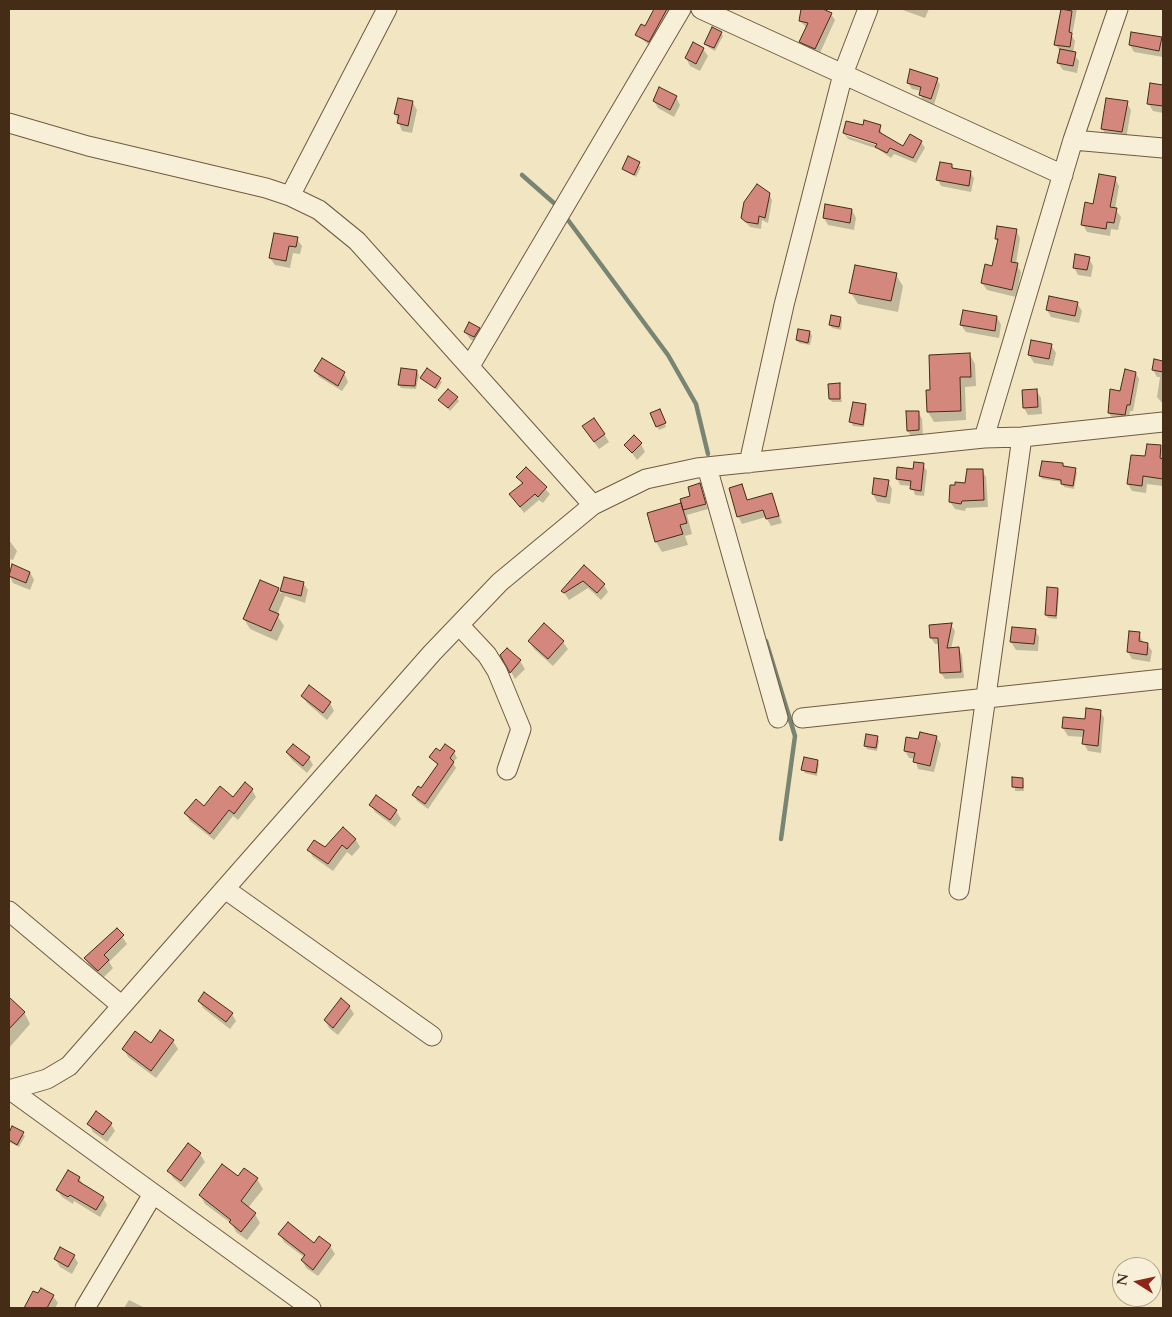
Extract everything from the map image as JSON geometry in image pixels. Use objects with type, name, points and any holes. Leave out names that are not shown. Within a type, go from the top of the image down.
[{"type":"street","points":[[290,196],[387,9]]},
{"type":"street","points":[[470,366],[681,9]]},
{"type":"street","points":[[701,9],[1063,175]]},
{"type":"street","points":[[749,463],[784,305],[843,74],[868,9]]},
{"type":"street","points":[[984,438],[1063,175],[1118,9]]},
{"type":"street","points":[[9,123],[88,146],[266,188],[290,196],[319,210],[357,241],[593,505]]},
{"type":"street","points":[[1074,140],[1163,148]]},
{"type":"street","points":[[9,1089],[47,1079],[69,1066],[459,625],[500,582],[593,505],[646,479],[707,467],[984,438],[1022,437],[1163,422]]},
{"type":"street","points":[[959,890],[1022,437]]},
{"type":"street","points":[[707,467],[778,718]]},
{"type":"street","points":[[459,625],[487,655],[497,671],[521,728],[507,770]]},
{"type":"street","points":[[802,718],[1163,679]]},
{"type":"street","points":[[225,889],[432,1036]]},
{"type":"street","points":[[9,911],[122,1006]]},
{"type":"street","points":[[9,1089],[311,1308]]},
{"type":"street","points":[[85,1308],[153,1194]]},
{"type":"building","points":[[654,9],[667,9],[649,42],[635,35],[641,24],[645,26]]},
{"type":"building","points":[[801,9],[823,9],[832,13],[815,49],[799,42],[808,23],[799,21]]},
{"type":"building","points":[[1061,9],[1072,11],[1069,32],[1072,33],[1070,47],[1054,45]]},
{"type":"building","points":[[712,27],[722,32],[714,48],[704,44]]},
{"type":"building","points":[[1131,32],[1162,37],[1159,51],[1129,45]]},
{"type":"building","points":[[693,42],[704,48],[696,64],[685,58]]},
{"type":"building","points":[[1060,49],[1076,52],[1073,66],[1057,63]]},
{"type":"building","points":[[910,69],[938,78],[931,99],[919,95],[921,87],[907,83]]},
{"type":"building","points":[[1150,83],[1163,85],[1163,106],[1147,104]]},
{"type":"building","points":[[659,87],[677,96],[670,110],[653,101]]},
{"type":"building","points":[[398,98],[413,101],[408,126],[397,123],[399,115],[394,114]]},
{"type":"building","points":[[1106,98],[1128,101],[1122,132],[1101,129]]},
{"type":"building","points":[[864,120],[881,125],[879,132],[903,146],[910,134],[922,141],[913,158],[890,148],[887,153],[875,147],[877,144],[843,133],[846,121],[863,125]]},
{"type":"building","points":[[628,156],[640,162],[634,175],[622,169]]},
{"type":"building","points":[[940,162],[952,164],[952,168],[971,171],[969,186],[936,180]]},
{"type":"building","points":[[1099,174],[1116,177],[1110,207],[1117,208],[1114,223],[1107,222],[1106,229],[1081,225],[1085,202],[1093,204]]},
{"type":"building","points":[[757,184],[770,193],[765,218],[759,216],[758,224],[746,222],[741,218],[744,202]]},
{"type":"building","points":[[825,204],[852,209],[850,223],[823,218]]},
{"type":"building","points":[[997,226],[1017,229],[1011,262],[1018,263],[1012,290],[981,283],[985,264],[992,266],[998,239],[995,239]]},
{"type":"building","points":[[274,233],[298,237],[296,247],[289,246],[286,261],[269,258]]},
{"type":"building","points":[[1075,254],[1090,257],[1087,270],[1073,268]]},
{"type":"building","points":[[855,265],[897,273],[891,301],[849,293]]},
{"type":"building","points":[[1049,296],[1078,302],[1075,316],[1046,310]]},
{"type":"building","points":[[963,310],[997,316],[995,331],[960,325]]},
{"type":"building","points":[[831,315],[841,317],[839,327],[829,325]]},
{"type":"building","points":[[469,322],[480,328],[474,337],[464,332]]},
{"type":"building","points":[[798,329],[810,331],[808,343],[796,340]]},
{"type":"building","points":[[1031,340],[1052,344],[1049,359],[1028,355]]},
{"type":"building","points":[[970,353],[971,377],[960,377],[961,411],[927,412],[926,390],[930,390],[929,355]]},
{"type":"building","points":[[322,358],[345,372],[338,386],[314,371]]},
{"type":"building","points":[[1154,359],[1163,361],[1163,372],[1152,370]]},
{"type":"building","points":[[401,368],[417,370],[415,386],[398,385]]},
{"type":"building","points":[[427,368],[441,378],[435,388],[420,378]]},
{"type":"building","points":[[1125,369],[1136,372],[1130,405],[1127,405],[1125,415],[1108,413],[1110,389],[1120,391]]},
{"type":"building","points":[[840,383],[840,399],[829,399],[828,384]]},
{"type":"building","points":[[448,389],[458,397],[448,408],[438,400]]},
{"type":"building","points":[[1037,389],[1038,407],[1023,408],[1022,390]]},
{"type":"building","points":[[853,402],[866,404],[863,425],[849,422]]},
{"type":"building","points":[[660,409],[666,423],[656,427],[650,413]]},
{"type":"building","points":[[906,411],[919,411],[919,430],[907,431]]},
{"type":"building","points":[[594,418],[605,434],[594,442],[582,426]]},
{"type":"building","points":[[634,435],[642,443],[632,453],[624,445]]},
{"type":"building","points":[[1147,444],[1161,445],[1160,458],[1163,459],[1163,479],[1143,476],[1142,486],[1127,484],[1131,455],[1145,456]]},
{"type":"building","points":[[1042,461],[1063,463],[1063,466],[1076,468],[1073,486],[1061,484],[1061,480],[1039,476]]},
{"type":"building","points":[[914,462],[924,463],[921,491],[910,489],[911,481],[896,479],[897,467],[913,469]]},
{"type":"building","points":[[526,467],[547,487],[538,497],[535,494],[520,507],[509,494],[523,483],[516,477]]},
{"type":"building","points":[[967,469],[983,469],[984,500],[962,501],[961,504],[949,502],[950,485],[955,485],[955,482],[965,483]]},
{"type":"building","points":[[874,478],[889,480],[886,497],[872,494]]},
{"type":"building","points":[[700,483],[706,504],[683,510],[680,499],[690,496],[688,487]]},
{"type":"building","points":[[742,484],[747,500],[772,493],[779,516],[766,519],[763,510],[737,517],[729,488]]},
{"type":"building","points":[[681,503],[687,523],[680,525],[683,534],[655,542],[647,513]]},
{"type":"building","points":[[12,564],[30,572],[26,583],[9,576]]},
{"type":"building","points":[[584,565],[605,584],[597,593],[583,581],[564,593],[561,591]]},
{"type":"building","points":[[284,577],[304,582],[301,596],[280,591]]},
{"type":"building","points":[[260,580],[279,588],[269,610],[279,614],[271,631],[243,619]]},
{"type":"building","points":[[1047,587],[1058,588],[1056,616],[1045,615]]},
{"type":"building","points":[[544,623],[564,641],[548,659],[528,641]]},
{"type":"building","points":[[952,623],[947,648],[959,647],[961,672],[940,673],[938,638],[930,638],[929,625]]},
{"type":"building","points":[[1012,627],[1036,629],[1034,644],[1010,642]]},
{"type":"building","points":[[1129,631],[1140,632],[1139,641],[1148,643],[1147,655],[1127,652]]},
{"type":"building","points":[[507,648],[521,660],[510,673],[500,655]]},
{"type":"building","points":[[309,685],[331,702],[323,713],[301,696]]},
{"type":"building","points":[[1086,708],[1101,710],[1098,746],[1082,744],[1084,730],[1062,728],[1063,717],[1085,719]]},
{"type":"building","points":[[920,732],[937,736],[930,766],[913,762],[915,753],[904,751],[906,737],[918,739]]},
{"type":"building","points":[[866,734],[878,736],[876,748],[864,746]]},
{"type":"building","points":[[293,744],[310,757],[303,766],[286,752]]},
{"type":"building","points":[[445,744],[455,751],[450,758],[454,762],[425,804],[412,795],[418,786],[421,788],[438,764],[429,757],[436,748],[440,751]]},
{"type":"building","points":[[804,757],[818,760],[816,773],[801,770]]},
{"type":"building","points":[[1012,777],[1023,778],[1023,788],[1012,787]]},
{"type":"building","points":[[245,782],[253,789],[234,814],[229,810],[210,834],[184,813],[196,799],[204,806],[220,786],[233,797]]},
{"type":"building","points":[[376,795],[397,810],[390,820],[369,805]]},
{"type":"building","points":[[343,827],[356,839],[347,849],[342,845],[328,864],[307,850],[314,840],[325,847]]},
{"type":"building","points":[[117,928],[124,935],[104,955],[109,960],[98,971],[84,958]]},
{"type":"building","points":[[204,992],[233,1013],[226,1022],[198,1001]]},
{"type":"building","points":[[9,997],[25,1012],[9,1029]]},
{"type":"building","points":[[341,998],[350,1006],[333,1028],[324,1020]]},
{"type":"building","points":[[160,1030],[174,1040],[151,1071],[122,1049],[135,1031],[151,1043]]},
{"type":"building","points":[[96,1111],[112,1123],[103,1135],[87,1124]]},
{"type":"building","points":[[12,1126],[24,1132],[17,1145],[9,1140]]},
{"type":"building","points":[[188,1143],[201,1153],[181,1181],[167,1171]]},
{"type":"building","points":[[222,1164],[238,1176],[244,1168],[258,1178],[241,1201],[256,1213],[241,1232],[229,1222],[231,1220],[199,1195]]},
{"type":"building","points":[[68,1170],[80,1177],[78,1181],[104,1197],[96,1210],[70,1195],[68,1197],[56,1190]]},
{"type":"building","points":[[288,1222],[314,1243],[319,1236],[331,1245],[313,1270],[301,1260],[305,1255],[278,1234]]},
{"type":"building","points":[[60,1247],[75,1255],[68,1267],[54,1259]]},
{"type":"building","points":[[41,1288],[54,1295],[47,1308],[24,1308],[33,1291],[38,1293]]},
{"type":"waterway","points":[[522,175],[555,204]]},
{"type":"waterway","points":[[565,216],[668,355],[696,404],[708,454]]},
{"type":"waterway","points":[[766,641],[795,736],[781,839]]}]
